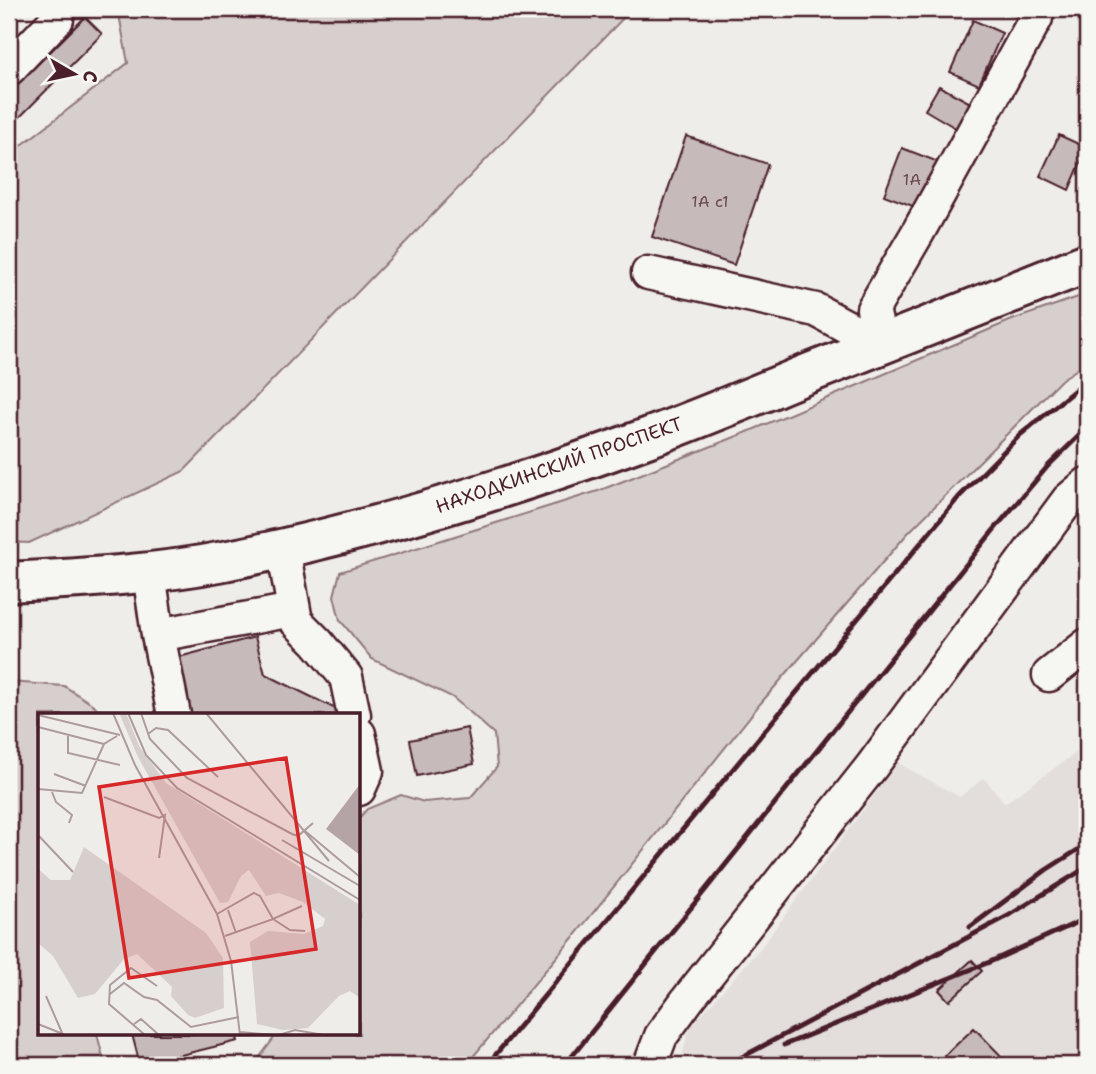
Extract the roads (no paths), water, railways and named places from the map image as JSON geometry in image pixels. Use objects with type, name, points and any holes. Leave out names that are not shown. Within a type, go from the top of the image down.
[{"type":"main road","name":"НАХОДКИНСКИЙ ПРОСПЕКТ","points":[[9,582],[149,573],[222,562],[410,516],[646,439],[1087,263]]},
{"type":"street","points":[[9,69],[57,19],[56,9]]},
{"type":"street","points":[[881,345],[873,309],[1035,18]]},
{"type":"street","points":[[648,273],[816,310],[881,345]]},
{"type":"street","points":[[650,1065],[662,1036],[688,999],[872,766],[1068,500],[1087,484]]},
{"type":"street","points":[[284,548],[296,621],[346,677],[355,713]]},
{"type":"street","points":[[149,573],[174,713]]},
{"type":"street","points":[[158,635],[293,610]]},
{"type":"street","points":[[1049,675],[1087,645]]},
{"type":"street","points":[[360,739],[367,771],[360,787]]},
{"type":"railway","points":[[487,1065],[959,497],[1020,435],[1087,380]]},
{"type":"railway","points":[[565,1065],[993,531],[1048,466],[1087,428]]},
{"type":"railway","points":[[970,927],[1046,870],[1087,844]]},
{"type":"railway","points":[[727,1065],[1008,916],[1087,867]]},
{"type":"railway","points":[[784,1045],[992,961],[1087,918]]}]
